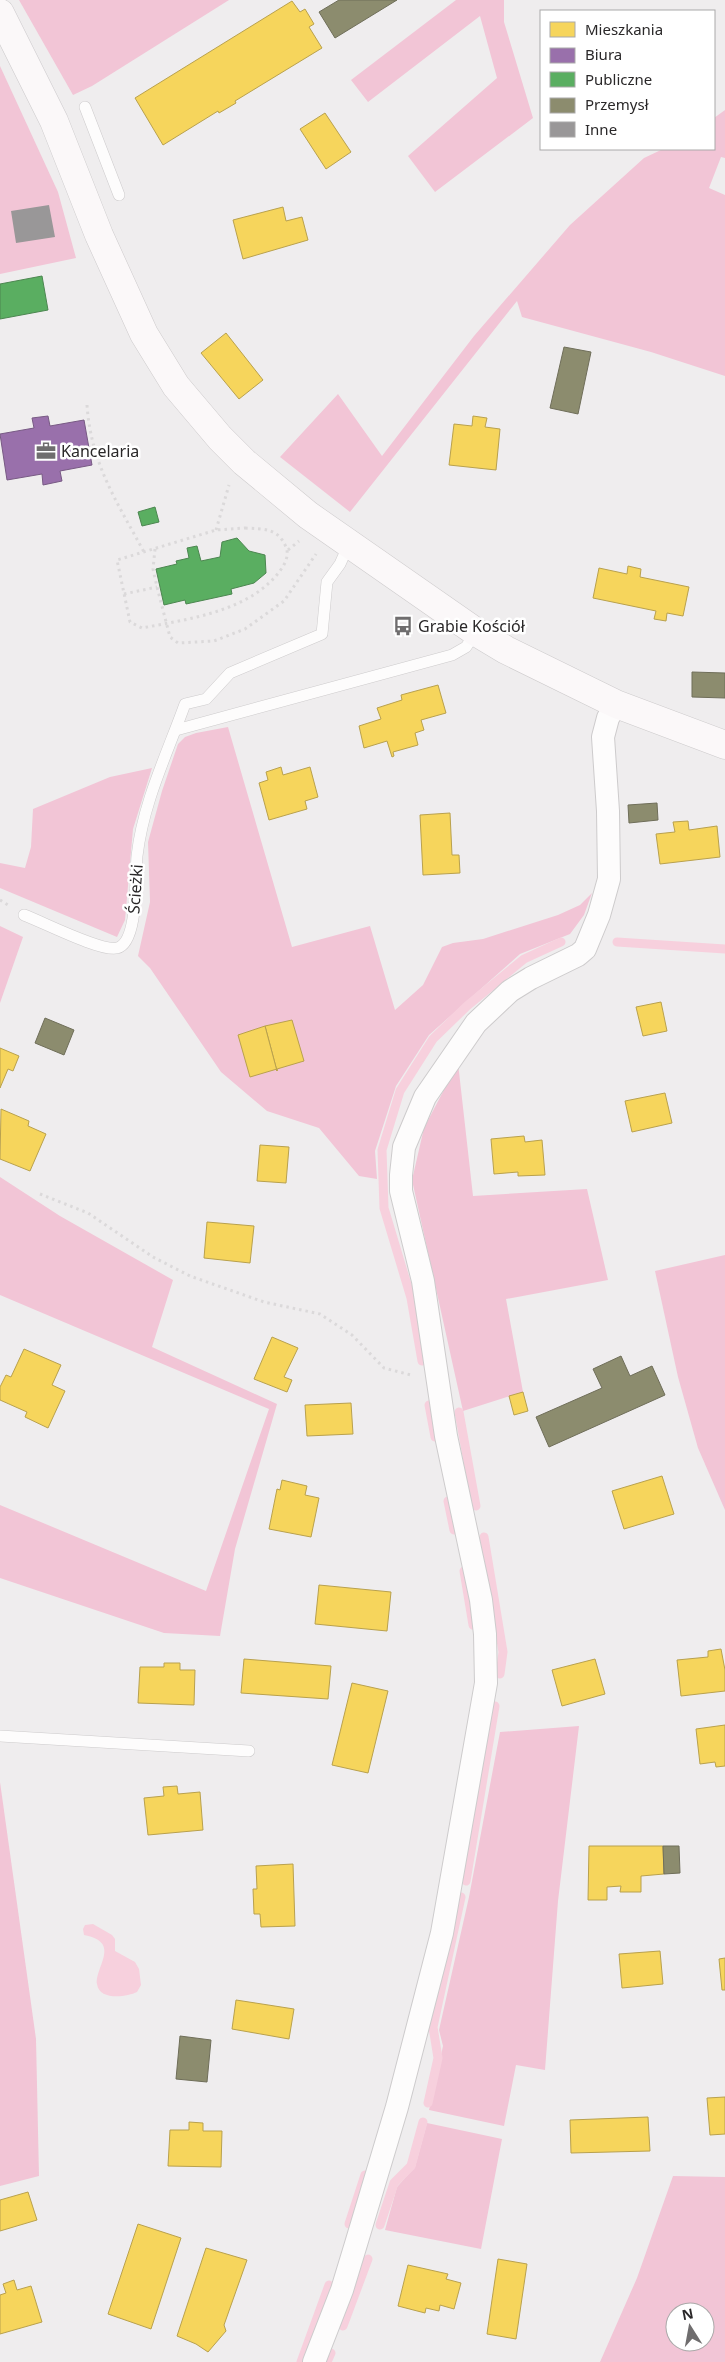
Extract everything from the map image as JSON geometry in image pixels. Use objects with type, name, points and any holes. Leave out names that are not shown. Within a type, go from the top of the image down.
[{"type":"street","points":[[0,13],[39,87],[119,283],[161,365],[195,412],[220,438],[244,462],[308,515],[476,632],[506,650],[616,704],[725,745]]},
{"type":"street","points":[[314,2362],[345,2282],[397,2107],[422,2011],[445,1919],[485,1695],[486,1655],[481,1600],[457,1495],[437,1383],[427,1299],[401,1191],[400,1176],[404,1147],[425,1098],[476,1023],[510,991],[530,978],[578,955],[585,949],[601,909],[609,879],[608,811],[603,737],[608,718],[616,704]]},
{"type":"lane","points":[[86,107],[119,194]]},
{"type":"lane","name":"Ścieżki","points":[[24,915],[103,948],[118,948],[124,944],[133,920],[137,857],[142,828],[154,787],[185,704],[206,699],[230,673],[322,634],[327,582],[340,564],[349,544]]},
{"type":"lane","points":[[176,730],[452,656],[466,647],[476,632]]},
{"type":"lane","points":[[0,1736],[249,1751]]},
{"type":"path","points":[[87,405],[88,424],[98,464],[144,552]]},
{"type":"path","points":[[216,530],[229,481]]},
{"type":"path","points":[[245,528],[274,530],[282,538],[288,550],[286,563],[277,576],[264,588],[233,606],[142,628],[130,622],[117,560],[144,552],[216,530],[245,528]]},
{"type":"path","points":[[154,549],[153,569],[166,623],[170,637],[178,644],[214,641],[245,629],[284,601],[317,554]]},
{"type":"path","points":[[124,594],[157,587]]},
{"type":"path","points":[[40,1194],[88,1213],[153,1257],[190,1276],[264,1302],[320,1314],[352,1335],[384,1368],[437,1383]]},
{"type":"shaded area","points":[[19,0],[229,0],[92,86],[73,95]]},
{"type":"shaded area","points":[[456,0],[504,0],[504,22],[533,118],[435,192],[408,156],[497,78],[480,16],[368,102],[351,80]]},
{"type":"shaded area","points":[[0,66],[58,192],[76,258],[0,274]]},
{"type":"shaded area","points":[[725,110],[725,158],[721,157],[709,188],[725,195],[725,376],[651,352],[522,317],[517,301],[350,512],[280,457],[338,394],[382,456],[474,336],[570,225],[644,158],[661,150],[715,150],[715,117]]},
{"type":"shaded area","points":[[228,727],[292,947],[370,926],[395,1010],[423,985],[442,947],[453,943],[483,939],[558,915],[580,905],[592,893],[584,915],[570,934],[520,954],[429,1035],[396,1086],[375,1151],[377,1179],[359,1176],[319,1128],[267,1111],[221,1072],[150,968],[138,956],[150,902],[148,842],[162,791],[178,744],[185,737],[196,733]]},
{"type":"shaded area","points":[[152,768],[133,829],[125,920],[117,937],[0,888],[0,863],[25,868],[31,847],[33,809],[110,777]]},
{"type":"shaded area","points":[[0,926],[23,937],[0,1003]]},
{"type":"shaded area","points":[[458,1063],[473,1196],[587,1189],[608,1280],[506,1299],[523,1392],[463,1411],[412,1180],[424,1128]]},
{"type":"shaded area","points":[[0,1177],[60,1216],[173,1280],[152,1347],[277,1404],[235,1549],[220,1636],[164,1633],[0,1578],[0,1505],[206,1591],[269,1409],[0,1295]]},
{"type":"shaded area","points":[[725,1255],[725,1510],[698,1448],[678,1377],[655,1271]]},
{"type":"shaded area","points":[[579,1726],[558,1901],[545,2070],[516,2065],[504,2126],[429,2110],[443,2046],[439,2030],[469,1897],[500,1732]]},
{"type":"shaded area","points":[[0,1782],[36,2039],[39,2176],[0,2186]]},
{"type":"shaded area","points":[[93,1924],[112,1935],[115,1939],[115,1951],[135,1962],[139,1969],[141,1985],[137,1992],[114,1996],[103,1993],[99,1989],[97,1977],[104,1956],[104,1949],[102,1943],[95,1938],[84,1935],[83,1929],[85,1925]]},
{"type":"shaded area","points":[[427,2123],[502,2139],[481,2249],[385,2230],[397,2187],[415,2167]]},
{"type":"shaded area","points":[[673,2176],[725,2177],[725,2362],[600,2362],[637,2278]]},
{"type":"building: Mieszkania","points":[[292,1],[300,12],[305,9],[314,24],[309,27],[322,48],[235,101],[236,103],[219,113],[218,111],[163,145],[135,98]]},
{"type":"building: Mieszkania","points":[[325,113],[351,152],[326,169],[300,129]]},
{"type":"building: Mieszkania","points":[[283,207],[286,221],[302,217],[308,240],[243,259],[233,220]]},
{"type":"building: Mieszkania","points":[[226,333],[263,380],[239,399],[201,353]]},
{"type":"building: Mieszkania","points":[[473,416],[487,418],[485,427],[500,429],[496,470],[449,465],[454,424],[472,426]]},
{"type":"building: Mieszkania","points":[[628,566],[641,569],[640,577],[689,587],[683,616],[667,613],[666,621],[654,619],[656,611],[593,598],[599,568],[627,574]]},
{"type":"building: Mieszkania","points":[[438,685],[446,713],[421,720],[424,730],[415,733],[418,745],[393,752],[394,756],[392,757],[387,741],[364,748],[359,726],[381,719],[377,708],[402,700],[401,695]]},
{"type":"building: Mieszkania","points":[[281,767],[283,775],[310,767],[318,797],[305,801],[307,809],[269,820],[259,783],[268,780],[266,772]]},
{"type":"building: Mieszkania","points":[[450,813],[452,855],[459,855],[460,873],[423,875],[420,815]]},
{"type":"building: Mieszkania","points":[[688,821],[689,830],[717,826],[720,857],[660,864],[656,834],[675,832],[673,822]]},
{"type":"building: Mieszkania","points":[[661,1002],[667,1031],[643,1036],[636,1007]]},
{"type":"building: Mieszkania","points":[[292,1020],[304,1061],[277,1069],[277,1071],[265,1026]]},
{"type":"building: Mieszkania","points":[[265,1026],[277,1069],[250,1077],[238,1035]]},
{"type":"building: Mieszkania","points":[[0,1048],[19,1056],[13,1071],[8,1069],[0,1088]]},
{"type":"building: Mieszkania","points":[[665,1093],[672,1123],[632,1132],[625,1101]]},
{"type":"building: Mieszkania","points":[[1,1109],[29,1121],[28,1126],[46,1134],[30,1171],[0,1159]]},
{"type":"building: Mieszkania","points":[[524,1136],[525,1142],[542,1140],[545,1175],[518,1176],[518,1172],[494,1174],[491,1139]]},
{"type":"building: Mieszkania","points":[[260,1145],[289,1147],[286,1183],[257,1181]]},
{"type":"building: Mieszkania","points":[[207,1222],[254,1226],[250,1263],[204,1258]]},
{"type":"building: Mieszkania","points":[[272,1337],[298,1348],[284,1377],[292,1380],[287,1392],[254,1379]]},
{"type":"building: Mieszkania","points":[[24,1349],[61,1365],[52,1385],[65,1391],[48,1428],[25,1417],[27,1412],[0,1400],[0,1387],[6,1375],[11,1377]]},
{"type":"building: Mieszkania","points":[[523,1392],[528,1411],[514,1415],[509,1396]]},
{"type":"building: Mieszkania","points":[[351,1403],[353,1434],[307,1436],[305,1405]]},
{"type":"building: Mieszkania","points":[[662,1476],[674,1514],[624,1529],[612,1491]]},
{"type":"building: Mieszkania","points":[[282,1480],[307,1486],[305,1495],[319,1498],[311,1537],[269,1529],[277,1489],[280,1490]]},
{"type":"building: Mieszkania","points":[[319,1585],[391,1592],[387,1631],[315,1624]]},
{"type":"building: Mieszkania","points":[[721,1649],[725,1670],[725,1691],[681,1696],[677,1660],[708,1657],[708,1651]]},
{"type":"building: Mieszkania","points":[[244,1659],[331,1666],[328,1699],[241,1693]]},
{"type":"building: Mieszkania","points":[[595,1659],[605,1694],[562,1706],[552,1670]]},
{"type":"building: Mieszkania","points":[[164,1663],[180,1663],[180,1670],[195,1670],[194,1705],[138,1703],[140,1667],[164,1667]]},
{"type":"building: Mieszkania","points":[[352,1683],[388,1691],[368,1773],[332,1765]]},
{"type":"building: Mieszkania","points":[[725,1725],[725,1766],[716,1767],[715,1762],[700,1764],[696,1729]]},
{"type":"building: Mieszkania","points":[[177,1786],[178,1794],[200,1792],[203,1830],[148,1835],[144,1798],[164,1796],[163,1787]]},
{"type":"building: Mieszkania","points":[[589,1846],[663,1846],[664,1874],[641,1876],[641,1892],[620,1892],[621,1886],[607,1887],[607,1900],[588,1900]]},
{"type":"building: Mieszkania","points":[[293,1864],[295,1926],[261,1927],[260,1914],[254,1914],[253,1889],[257,1889],[256,1866]]},
{"type":"building: Mieszkania","points":[[660,1951],[663,1984],[622,1988],[619,1954]]},
{"type":"building: Mieszkania","points":[[725,1958],[725,1990],[722,1990],[719,1959]]},
{"type":"building: Mieszkania","points":[[236,2000],[294,2009],[289,2039],[232,2029]]},
{"type":"building: Mieszkania","points":[[725,2097],[725,2134],[710,2135],[707,2098]]},
{"type":"building: Mieszkania","points":[[648,2117],[650,2151],[571,2153],[570,2120]]},
{"type":"building: Mieszkania","points":[[189,2122],[203,2123],[203,2131],[222,2131],[221,2167],[168,2166],[170,2130],[189,2130]]},
{"type":"building: Mieszkania","points":[[28,2192],[37,2220],[0,2231],[0,2200]]},
{"type":"building: Mieszkania","points":[[138,2224],[181,2238],[151,2329],[108,2314]]},
{"type":"building: Mieszkania","points":[[206,2248],[247,2260],[224,2325],[226,2331],[208,2352],[196,2344],[177,2336]]},
{"type":"building: Mieszkania","points":[[498,2259],[527,2264],[516,2339],[487,2334]]},
{"type":"building: Mieszkania","points":[[408,2265],[448,2274],[446,2279],[461,2283],[454,2309],[440,2305],[439,2311],[426,2308],[425,2313],[398,2306]]},
{"type":"building: Mieszkania","points":[[14,2280],[17,2290],[31,2286],[42,2322],[0,2334],[0,2295],[6,2293],[3,2284]]},
{"type":"building: Biura","points":[[48,416],[50,426],[84,420],[92,465],[60,471],[62,481],[43,485],[42,474],[7,480],[0,434],[34,428],[32,418]]},
{"type":"building: Publiczne","points":[[42,276],[48,310],[0,319],[0,284]]},
{"type":"building: Publiczne","points":[[155,507],[159,522],[142,526],[138,512]]},
{"type":"building: Publiczne","points":[[237,538],[249,551],[265,555],[266,573],[254,583],[231,589],[232,594],[186,604],[185,600],[164,605],[156,569],[177,564],[176,561],[189,558],[187,548],[197,546],[201,561],[220,557],[222,542]]},
{"type":"building: Przemysł","points":[[339,0],[397,0],[335,38],[319,12]]},
{"type":"building: Przemysł","points":[[564,347],[591,352],[578,414],[550,408]]},
{"type":"building: Przemysł","points":[[692,672],[725,673],[725,698],[692,697]]},
{"type":"building: Przemysł","points":[[657,803],[658,820],[629,823],[628,805]]},
{"type":"building: Przemysł","points":[[45,1018],[74,1030],[64,1055],[35,1043]]},
{"type":"building: Przemysł","points":[[621,1356],[630,1376],[652,1366],[665,1395],[549,1447],[536,1417],[602,1388],[593,1369]]},
{"type":"building: Przemysł","points":[[663,1846],[679,1846],[680,1873],[664,1874]]},
{"type":"building: Przemysł","points":[[180,2036],[211,2040],[207,2082],[176,2079]]},
{"type":"building: Inne","points":[[49,205],[55,237],[16,243],[11,211]]},
{"type":"waterway","points":[[422,1361],[411,1298],[384,1208],[382,1150],[400,1091],[433,1039],[467,1006],[524,959],[561,942]]},
{"type":"waterway","points":[[617,942],[725,949]]},
{"type":"waterway","points":[[429,1405],[435,1437]]},
{"type":"waterway","points":[[459,1412],[476,1506]]},
{"type":"waterway","points":[[448,1501],[454,1530]]},
{"type":"waterway","points":[[484,1537],[503,1652],[500,1674]]},
{"type":"waterway","points":[[464,1571],[473,1625]]},
{"type":"waterway","points":[[466,1881],[495,1706]]},
{"type":"waterway","points":[[428,2103],[438,2058],[433,2027],[461,1897]]},
{"type":"waterway","points":[[380,2225],[394,2183],[411,2166],[423,2122]]},
{"type":"waterway","points":[[349,2224],[365,2175]]},
{"type":"waterway","points":[[343,2326],[368,2259]]},
{"type":"waterway","points":[[301,2362],[329,2285]]},
{"type":"waterway","points":[[327,2362],[331,2353]]},
{"type":"place","name":"Kancelaria","points":[[46,451]]},
{"type":"place","name":"Grabie Kościół","points":[[403,626]]}]
